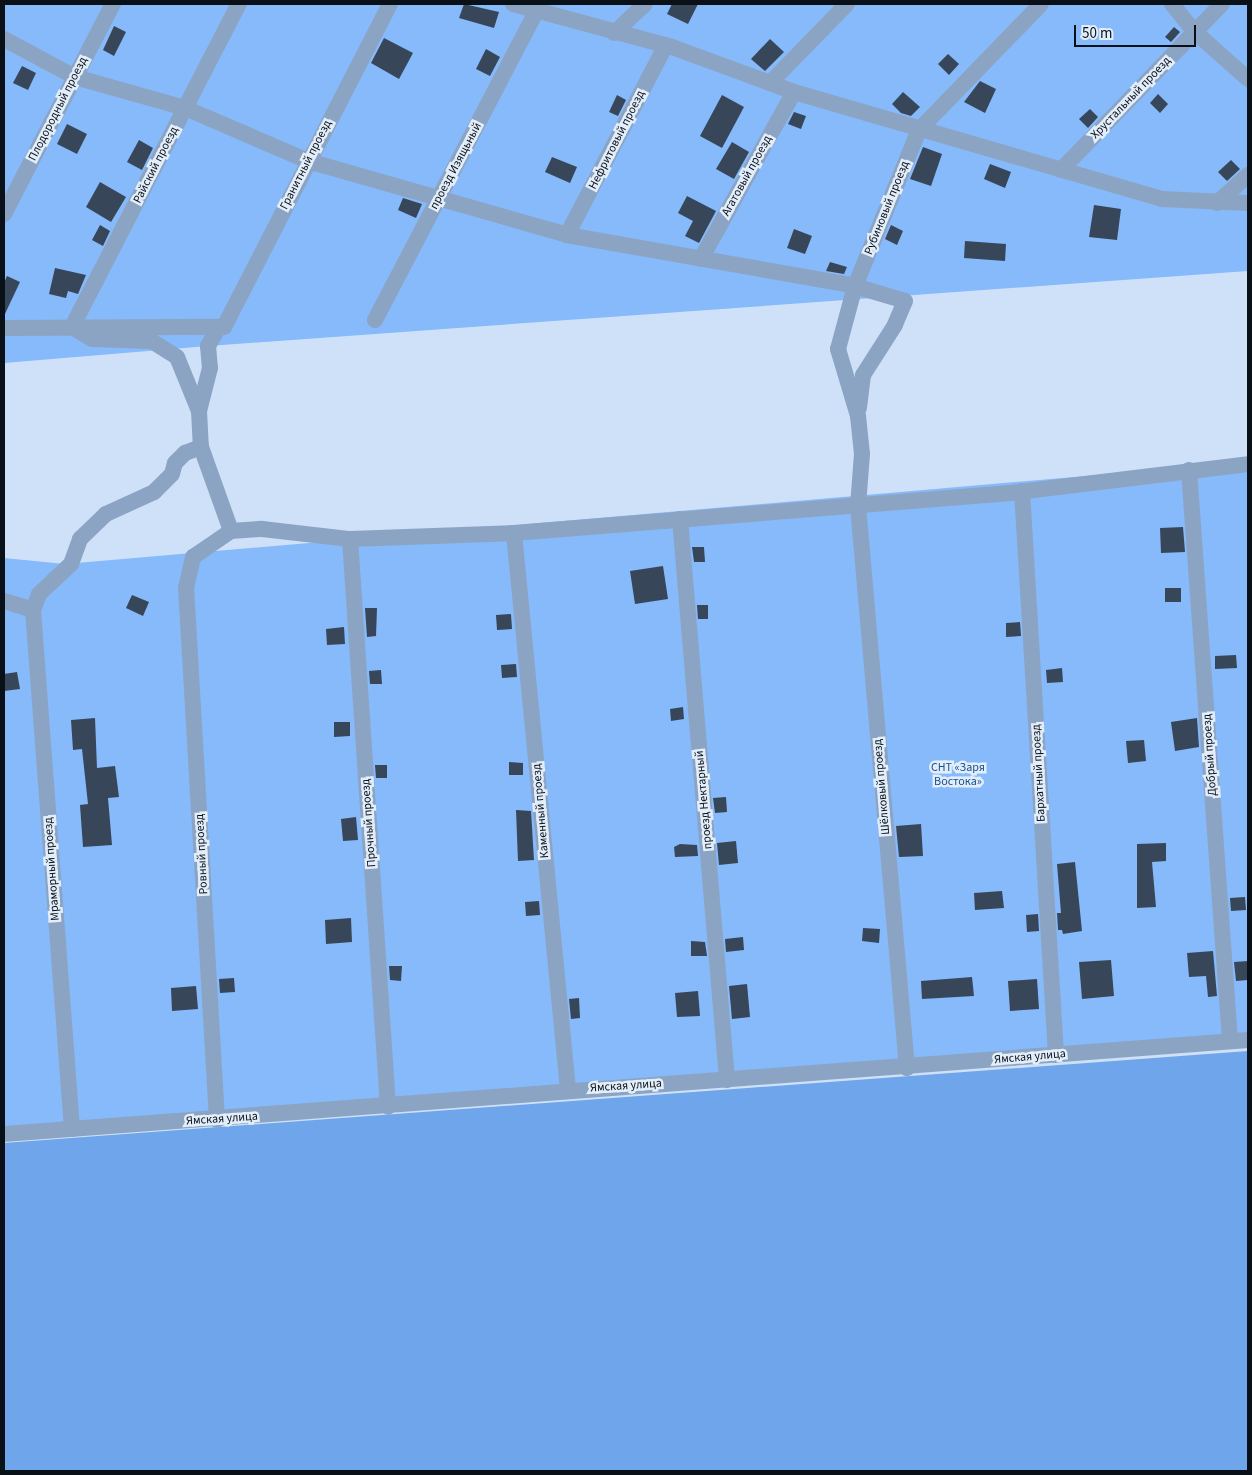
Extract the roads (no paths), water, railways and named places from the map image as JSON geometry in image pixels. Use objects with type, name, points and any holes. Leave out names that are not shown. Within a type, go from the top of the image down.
[{"type":"street","name":"Плодородный проезд","points":[[4,214],[113,4]]},
{"type":"street","name":"Райский проезд","points":[[72,327],[238,4]]},
{"type":"street","name":"Гранитный проезд","points":[[199,411],[210,368],[208,346],[221,328],[390,4]]},
{"type":"street","points":[[513,4],[614,33],[666,45],[794,92],[919,130],[1162,198],[1217,204],[1248,203]]},
{"type":"street","points":[[614,33],[645,4]]},
{"type":"street","points":[[770,83],[847,4]]},
{"type":"street","points":[[919,130],[1041,4]]},
{"type":"street","points":[[1172,4],[1195,32],[1248,79]]},
{"type":"street","name":"Хрустальный проезд","points":[[1061,170],[1222,4]]},
{"type":"street","name":"проезд Изящьный","points":[[375,320],[536,12]]},
{"type":"street","points":[[4,39],[75,77],[185,108],[308,161],[567,235],[855,286],[905,301],[895,325],[863,375],[858,416]]},
{"type":"street","name":"Нефритовый проезд","points":[[567,235],[666,45]]},
{"type":"street","name":"Агатовый проезд","points":[[701,259],[794,92]]},
{"type":"street","name":"Рубиновый проезд","points":[[858,416],[838,349],[855,286],[919,130]]},
{"type":"street","points":[[1217,204],[1248,175]]},
{"type":"street","points":[[72,327],[92,339],[151,341],[177,357],[199,411],[201,447],[231,531],[262,529],[350,540],[514,533],[1022,491],[1248,464]]},
{"type":"street","points":[[4,328],[221,328]]},
{"type":"street","name":"Шёлковый проезд","points":[[858,416],[862,454],[858,506],[907,1068]]},
{"type":"street","points":[[4,601],[33,610],[39,594],[71,564],[80,539],[106,514],[154,492],[172,474],[175,463],[185,453],[201,447]]},
{"type":"street","name":"Добрый проезд","points":[[1189,470],[1230,1041]]},
{"type":"street","name":"Бархатный проезд","points":[[1022,491],[1056,1055]]},
{"type":"street","name":"проезд Нектарный","points":[[680,520],[728,1080]]},
{"type":"street","name":"Ровный проезд","points":[[217,1120],[186,588],[193,557],[231,531]]},
{"type":"street","name":"Каменный проезд","points":[[514,533],[568,1090]]},
{"type":"street","name":"Прочный проезд","points":[[350,540],[388,1107]]},
{"type":"street","name":"Мраморный проезд","points":[[33,610],[72,1129]]},
{"type":"street","name":"Ямская улица","points":[[4,1134],[388,1107],[568,1090],[907,1068],[1248,1040]]},
{"type":"park label","name":"СНТ «Заря Востока»","points":[[958,775]]}]
